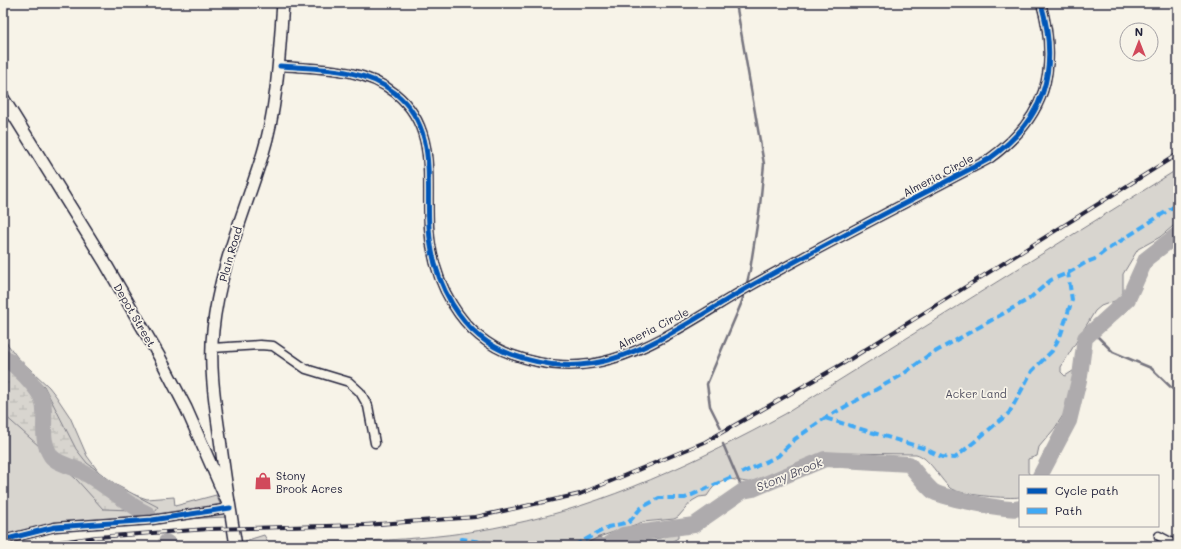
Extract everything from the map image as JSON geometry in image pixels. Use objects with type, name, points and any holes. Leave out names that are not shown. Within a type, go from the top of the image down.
[{"type":"main road","name":"Plain Road","points":[[230,508],[214,397],[212,348],[219,294],[232,244],[264,152],[276,95],[280,66],[283,3]]},
{"type":"main road","name":"Depot Street","points":[[3,98],[104,261],[159,356],[189,415],[230,508],[236,546]]},
{"type":"street","name":"Almeria Circle","points":[[280,66],[355,74],[383,85],[395,93],[416,118],[426,143],[428,156],[429,227],[434,263],[448,300],[461,318],[487,341],[507,353],[545,364],[565,367],[586,366],[632,353],[769,276],[989,159],[1004,149],[1016,138],[1026,124],[1043,92],[1048,74],[1049,37],[1041,3]]},
{"type":"street","points":[[212,348],[260,345],[273,346],[312,372],[349,382],[357,388],[366,401],[375,443]]},
{"type":"street","points":[[3,540],[55,528],[152,520],[230,508]]},
{"type":"street","points":[[1159,536],[1178,546]]},
{"type":"green space","name":"Acker Land","points":[[1178,169],[1178,222],[1160,237],[1138,249],[1123,274],[1123,292],[1120,299],[1101,306],[1095,311],[1061,367],[1061,372],[1065,376],[1076,369],[1077,377],[1065,412],[1055,428],[1039,447],[1037,456],[1028,459],[1028,472],[1030,475],[1019,475],[1019,497],[984,496],[963,493],[950,488],[925,459],[916,454],[831,453],[804,461],[762,481],[746,482],[726,479],[714,487],[707,496],[699,497],[692,501],[678,517],[674,519],[643,522],[599,537],[581,546],[246,546],[245,541],[264,535],[268,542],[388,540],[448,535],[508,525],[580,506],[651,480],[685,465],[785,414]]},
{"type":"green space","points":[[3,338],[17,357],[49,387],[56,396],[70,417],[87,456],[101,475],[123,491],[147,499],[174,497],[175,506],[216,495],[226,517],[114,525],[59,531],[3,540]]},
{"type":"green space","points":[[3,346],[44,386],[76,449],[87,463],[118,486],[158,507],[153,514],[147,517],[131,510],[103,509],[76,479],[3,414]]},
{"type":"green space","points":[[674,533],[678,535],[678,538],[666,545],[613,546],[625,541],[660,538]]},
{"type":"water","points":[[599,537],[614,545],[581,546]]},
{"type":"waterway","points":[[736,3],[764,164],[760,206],[746,287]]},
{"type":"waterway","name":"Stony Brook","points":[[1041,475],[1069,421],[1080,376],[1085,338],[1128,299],[1146,259],[1178,234]]},
{"type":"waterway","points":[[721,428],[710,406],[707,384],[745,292]]},
{"type":"waterway","points":[[1092,331],[1113,352],[1151,368],[1178,394]]},
{"type":"waterway","points":[[3,356],[26,377],[41,396],[44,409],[45,443],[51,456],[61,463],[90,476],[139,510],[148,514]]},
{"type":"waterway","points":[[723,444],[743,491]]},
{"type":"waterway","name":"Stony Brook","points":[[605,546],[623,535],[694,525],[743,491],[753,489],[825,459],[909,464],[931,490],[941,495],[978,504],[1004,508],[1019,508]]},
{"type":"waterway","points":[[166,542],[171,546]]},
{"type":"railway","points":[[30,546],[97,537],[208,529],[365,525],[476,517],[580,494],[705,442],[844,363],[1178,154]]},
{"type":"marked path","points":[[742,473],[778,456],[795,439],[825,418],[902,375],[926,357],[1029,299],[1051,280],[1095,259],[1178,204]]},
{"type":"marked path","points":[[825,418],[923,448],[942,457],[955,458],[1009,413],[1032,371],[1052,351],[1061,334],[1072,300],[1068,273]]},
{"type":"marked path","points":[[574,546],[608,527],[629,522],[641,508],[659,498],[685,498],[734,476]]},
{"type":"marked path","points":[[449,546],[462,539],[507,546],[533,546]]},
{"type":"cycle path","points":[[280,66],[340,71],[369,78],[382,84],[395,93],[409,107],[418,122],[424,138],[427,155],[428,209],[431,247],[436,267],[452,304],[464,321],[478,335],[494,347],[513,355],[538,362],[575,365],[612,359],[647,346],[681,328],[777,271],[989,159],[1008,144],[1023,127],[1035,110],[1043,91],[1048,71],[1049,50],[1047,27],[1041,3]]},
{"type":"cycle path","points":[[3,540],[55,527],[152,520],[230,508]]},
{"type":"place","name":"Stony Brook Acres","points":[[263,481]]}]
